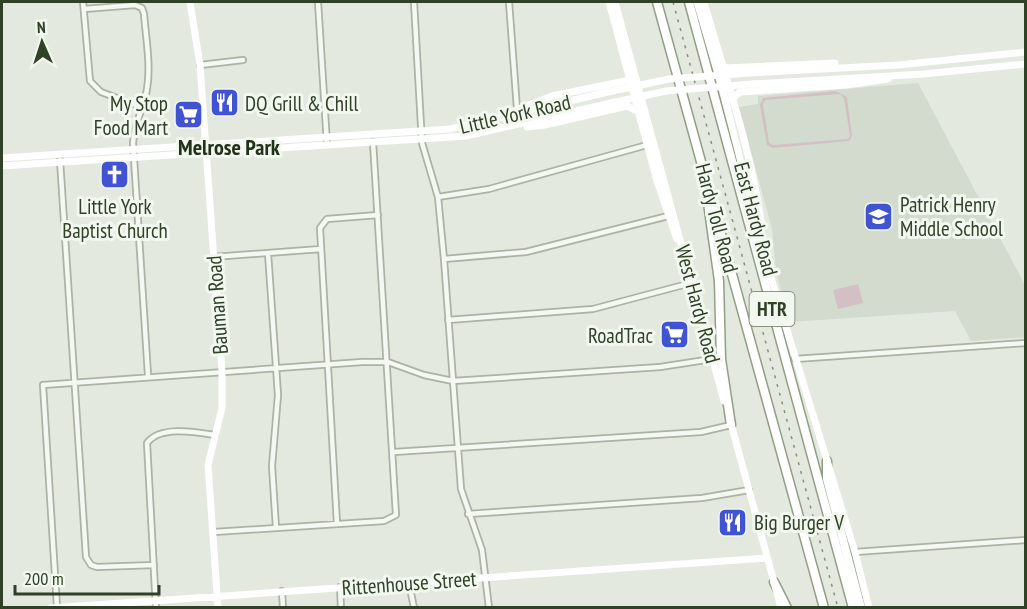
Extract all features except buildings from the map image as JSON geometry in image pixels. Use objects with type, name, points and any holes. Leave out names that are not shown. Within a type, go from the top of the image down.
[{"type":"highway","name":"Hardy Toll Road","points":[[657,2],[824,608]]},
{"type":"highway","name":"Hardy Toll Road","points":[[689,2],[853,608]]},
{"type":"highway","points":[[699,149],[718,268],[721,359],[731,425]]},
{"type":"highway","points":[[827,461],[827,479],[861,608]]},
{"type":"highway","points":[[774,582],[787,608]]},
{"type":"main road","name":"Bauman Road","points":[[190,2],[200,65],[222,372],[222,408],[208,465],[218,608]]},
{"type":"main road","points":[[609,2],[636,111],[668,216],[684,255]]},
{"type":"main road","name":"West Hardy Road","points":[[615,2],[781,608]]},
{"type":"main road","name":"East Hardy Road","points":[[697,2],[721,71],[722,87],[765,258],[855,552],[869,608]]},
{"type":"main road","points":[[704,2],[759,205],[765,258]]},
{"type":"main road","name":"Little York Road","points":[[2,158],[60,158],[327,140],[471,126],[609,88],[721,71],[749,73],[898,65],[1026,52]]},
{"type":"main road","points":[[721,71],[742,66],[824,63],[898,65]]},
{"type":"main road","points":[[911,64],[911,75]]},
{"type":"main road","name":"Little York Road","points":[[327,140],[373,142],[466,136],[639,96],[752,84],[911,75],[1026,64]]},
{"type":"main road","points":[[742,66],[737,70],[737,80],[740,88],[747,92]]},
{"type":"main road","points":[[732,99],[740,92],[879,81],[899,75]]},
{"type":"main road","points":[[609,88],[630,80]]},
{"type":"main road","points":[[502,117],[552,96],[620,87],[625,93],[626,103],[621,107]]},
{"type":"main road","points":[[507,128],[545,125],[621,107],[631,106],[636,111]]},
{"type":"main road","name":"Little York Road","points":[[2,166],[60,158]]},
{"type":"main road","name":"Rittenhouse Street","points":[[51,608],[156,604],[282,591],[767,558]]},
{"type":"street","points":[[83,2],[88,76],[92,85],[101,92],[141,106]]},
{"type":"street","points":[[318,2],[327,140]]},
{"type":"street","points":[[414,2],[422,139],[438,197],[444,258],[461,489],[482,550],[489,608]]},
{"type":"street","points":[[509,2],[517,109]]},
{"type":"street","points":[[84,9],[135,5],[142,8],[148,77],[134,131],[134,153],[148,375]]},
{"type":"street","points":[[200,65],[243,60]]},
{"type":"street","points":[[214,532],[389,520],[396,515],[398,505],[373,142]]},
{"type":"street","points":[[438,197],[489,189],[647,146]]},
{"type":"street","points":[[60,158],[86,557],[91,565],[97,567],[154,565]]},
{"type":"street","points":[[337,524],[321,223],[332,219],[378,215]]},
{"type":"street","points":[[444,258],[526,252],[668,216]]},
{"type":"street","points":[[213,257],[321,249]]},
{"type":"street","points":[[268,253],[276,368],[277,406],[272,466],[276,528]]},
{"type":"street","points":[[448,320],[593,309],[691,283]]},
{"type":"street","points":[[795,359],[1026,344]]},
{"type":"street","points":[[57,607],[43,384],[76,383],[148,375],[388,362],[424,375],[453,381],[660,367],[712,359]]},
{"type":"street","points":[[394,452],[701,432],[731,425]]},
{"type":"street","points":[[156,604],[147,443],[156,434],[188,432],[215,435]]},
{"type":"street","points":[[468,514],[718,497],[749,490]]},
{"type":"street","points":[[855,552],[1026,540]]},
{"type":"street","points":[[410,583],[414,608]]},
{"type":"street","points":[[340,587],[341,608]]},
{"type":"street","points":[[282,591],[283,608]]},
{"type":"shaded area","name":"Patrick Henry Middle School","points":[[918,83],[1025,285],[1025,337],[971,341],[955,311],[789,322],[776,271],[772,229],[739,107],[758,104],[758,96]]},
{"type":"shaded area","points":[[836,91],[847,97],[852,136],[849,141],[773,148],[767,145],[760,105],[763,98]],"holes":[[[840,94],[844,98],[850,136],[848,139],[773,145],[769,143],[763,105],[765,100]]]},
{"type":"shaded area","points":[[858,284],[863,303],[838,309],[833,290]]},
{"type":"railway","points":[[673,2],[838,608]]},
{"type":"place","name":"DQ Grill & Chill","points":[[224,103]]},
{"type":"place","name":"My Stop Food Mart","points":[[189,115]]},
{"type":"place","name":"Little York Baptist Church","points":[[115,175]]},
{"type":"place","name":"Patrick Henry Middle School","points":[[879,216]]},
{"type":"place","name":"RoadTrac","points":[[674,335]]},
{"type":"place","name":"Big Burger V","points":[[733,522]]},
{"type":"district","name":"Melrose Park","points":[[229,147]]}]
